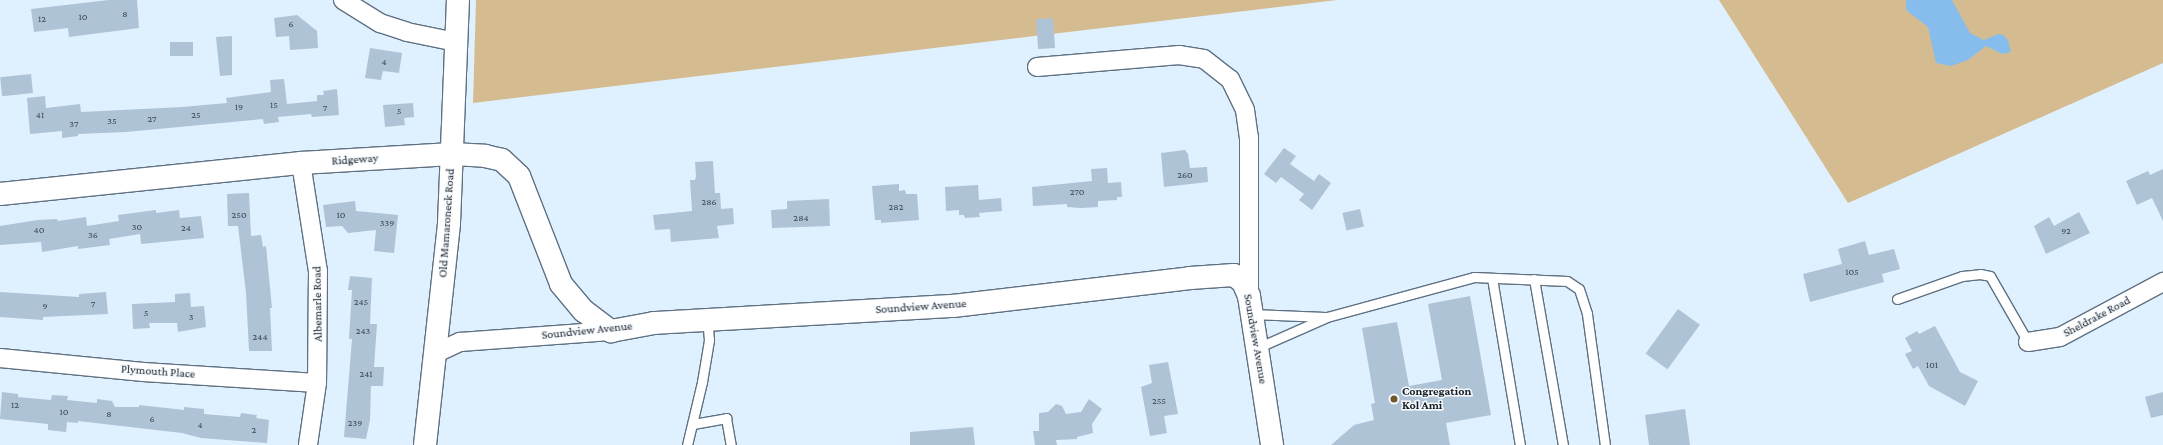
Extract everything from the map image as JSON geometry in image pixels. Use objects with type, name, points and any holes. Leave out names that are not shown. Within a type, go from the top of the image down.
[{"type":"street","points":[[343,0],[380,24],[407,32],[456,42]]},
{"type":"street","name":"Old Mamaroneck Road","points":[[425,445],[449,223],[458,0]]},
{"type":"street","points":[[1037,67],[1179,55],[1204,59],[1230,79],[1245,110],[1249,137],[1250,305]]},
{"type":"street","name":"Ridgeway","points":[[0,194],[301,163],[452,154],[485,156],[502,160],[512,167],[525,185],[561,284],[584,311],[611,331]]},
{"type":"street","name":"Albemarle Road","points":[[301,163],[318,271],[317,383],[308,445]]},
{"type":"street","name":"Soundview Avenue","points":[[434,354],[460,342],[611,331],[654,322],[953,306],[1190,278],[1234,275],[1243,282],[1250,305],[1272,445]]},
{"type":"street","name":"Sheldrake Road","points":[[2028,342],[2060,337],[2163,282]]},
{"type":"street","name":"Plymouth Place","points":[[0,358],[143,372],[317,383]]},
{"type":"lane","points":[[1898,300],[1962,276],[1980,274],[1990,276],[2028,342]]},
{"type":"lane","points":[[1257,348],[1327,317],[1474,277],[1567,281],[1579,289],[1587,314],[1605,445]]},
{"type":"lane","points":[[1492,278],[1520,445]]},
{"type":"lane","points":[[1534,279],[1563,445]]},
{"type":"lane","points":[[1250,305],[1327,317]]},
{"type":"lane","points":[[687,445],[694,420],[709,340],[707,319]]},
{"type":"lane","points":[[694,420],[726,418],[731,445]]},
{"type":"shaded area","points":[[476,0],[1337,0],[473,103]]},
{"type":"shaded area","points":[[1719,0],[2163,0],[2163,63],[1848,203]]},
{"type":"water","points":[[1906,0],[1952,0],[1970,33],[1984,40],[1998,34],[2003,35],[2008,40],[2011,52],[2002,54],[1986,46],[1968,60],[1951,66],[1936,63],[1928,27],[1906,10]]},
{"type":"building","points":[[109,0],[137,0],[139,28],[69,37],[68,28],[34,32],[31,9]]},
{"type":"building","points":[[297,15],[317,31],[318,48],[290,50],[289,36],[276,37],[274,18]]},
{"type":"building","points":[[1053,18],[1055,48],[1038,49],[1036,19]]},
{"type":"building","points":[[232,36],[232,75],[220,76],[216,37]]},
{"type":"building","points":[[170,42],[193,42],[193,56],[170,56]]},
{"type":"building","points":[[370,48],[402,53],[399,73],[383,71],[381,80],[365,78]]},
{"type":"building","points":[[31,74],[33,93],[2,96],[0,77]]},
{"type":"building","points":[[284,79],[287,104],[317,101],[317,95],[324,95],[323,91],[337,89],[339,115],[312,117],[311,114],[278,117],[279,122],[264,124],[263,119],[126,132],[78,134],[78,136],[62,138],[62,131],[30,134],[27,98],[45,96],[46,108],[80,104],[81,112],[182,107],[227,103],[226,98],[271,92],[270,80]]},
{"type":"building","points":[[413,103],[414,117],[404,118],[405,125],[385,127],[383,105]]},
{"type":"building","points":[[1284,148],[1296,156],[1290,164],[1314,181],[1319,174],[1331,183],[1312,210],[1299,200],[1304,194],[1281,177],[1276,183],[1264,174]]},
{"type":"building","points":[[1185,150],[1188,154],[1190,168],[1207,167],[1208,182],[1164,187],[1161,153]]},
{"type":"building","points":[[713,161],[715,193],[720,193],[721,209],[733,208],[734,224],[717,226],[719,238],[671,242],[670,229],[655,230],[653,215],[692,211],[690,180],[695,180],[695,162]]},
{"type":"building","points":[[1107,168],[1108,183],[1121,182],[1122,197],[1117,197],[1117,200],[1098,201],[1098,207],[1067,207],[1067,204],[1033,206],[1032,187],[1092,181],[1091,169]]},
{"type":"building","points":[[2163,169],[2163,221],[2152,198],[2137,205],[2126,181],[2148,171],[2150,175]]},
{"type":"building","points":[[899,184],[899,191],[905,190],[906,194],[917,194],[919,220],[881,223],[881,220],[875,220],[872,186]]},
{"type":"building","points":[[978,185],[979,200],[1001,198],[1002,211],[979,213],[980,217],[965,218],[964,215],[959,215],[959,210],[946,211],[945,187]]},
{"type":"building","points":[[249,193],[251,236],[261,235],[263,247],[266,246],[272,308],[270,308],[272,351],[249,351],[246,293],[238,226],[228,226],[227,194]]},
{"type":"building","points":[[829,199],[830,226],[772,228],[771,210],[787,209],[787,201]]},
{"type":"building","points":[[355,201],[356,211],[398,215],[394,253],[374,251],[376,230],[348,233],[342,226],[326,227],[323,205]]},
{"type":"building","points":[[1360,209],[1364,227],[1347,231],[1342,213]]},
{"type":"building","points":[[156,210],[156,213],[179,210],[180,218],[201,216],[204,238],[141,244],[140,234],[109,239],[110,245],[78,249],[78,246],[42,252],[41,242],[0,245],[0,226],[38,220],[57,219],[58,221],[86,217],[87,226],[119,221],[118,215]]},
{"type":"building","points":[[2079,212],[2090,233],[2046,254],[2034,226],[2049,217],[2054,226]]},
{"type":"building","points":[[1865,241],[1869,255],[1894,249],[1900,269],[1882,274],[1884,282],[1810,302],[1803,274],[1842,264],[1838,249]]},
{"type":"building","points":[[350,276],[372,278],[370,324],[377,324],[374,367],[384,367],[383,386],[371,386],[370,420],[366,439],[344,437],[352,339],[349,339],[352,290],[348,290]]},
{"type":"building","points":[[0,292],[79,297],[79,294],[106,292],[108,314],[43,317],[43,320],[0,317]]},
{"type":"building","points":[[190,293],[191,307],[204,306],[206,327],[178,332],[177,323],[149,323],[150,328],[133,329],[132,304],[175,302],[175,294]]},
{"type":"building","points":[[1470,296],[1491,415],[1446,423],[1450,445],[1331,445],[1354,425],[1374,420],[1371,404],[1375,403],[1362,328],[1397,322],[1409,386],[1442,380],[1428,304]]},
{"type":"building","points":[[1678,309],[1700,325],[1668,369],[1646,353]]},
{"type":"building","points":[[1935,326],[1960,372],[1978,381],[1965,406],[1929,386],[1918,366],[1913,369],[1905,354],[1912,351],[1905,338],[1917,331],[1919,334]]},
{"type":"building","points":[[1168,362],[1178,414],[1164,416],[1167,433],[1150,436],[1141,387],[1152,383],[1149,365]]},
{"type":"building","points":[[2,392],[18,394],[18,397],[51,400],[52,395],[68,396],[67,400],[97,403],[97,399],[112,401],[115,407],[139,407],[139,405],[184,410],[184,407],[204,409],[204,414],[240,417],[241,413],[257,415],[256,418],[269,420],[267,443],[201,438],[182,433],[78,421],[78,423],[67,422],[66,432],[48,430],[48,424],[0,419]]},
{"type":"building","points":[[2163,392],[2163,415],[2151,418],[2145,397]]},
{"type":"building","points":[[1089,399],[1102,409],[1092,424],[1093,433],[1077,437],[1077,439],[1056,440],[1057,445],[1035,445],[1033,431],[1039,431],[1039,413],[1048,412],[1056,404],[1062,406],[1066,414],[1081,412]]},
{"type":"building","points":[[1685,409],[1690,445],[1649,445],[1645,415]]},
{"type":"building","points":[[973,427],[975,445],[910,445],[910,432]]},
{"type":"place","name":"Congregation Kol Ami","points":[[1394,399]]}]
